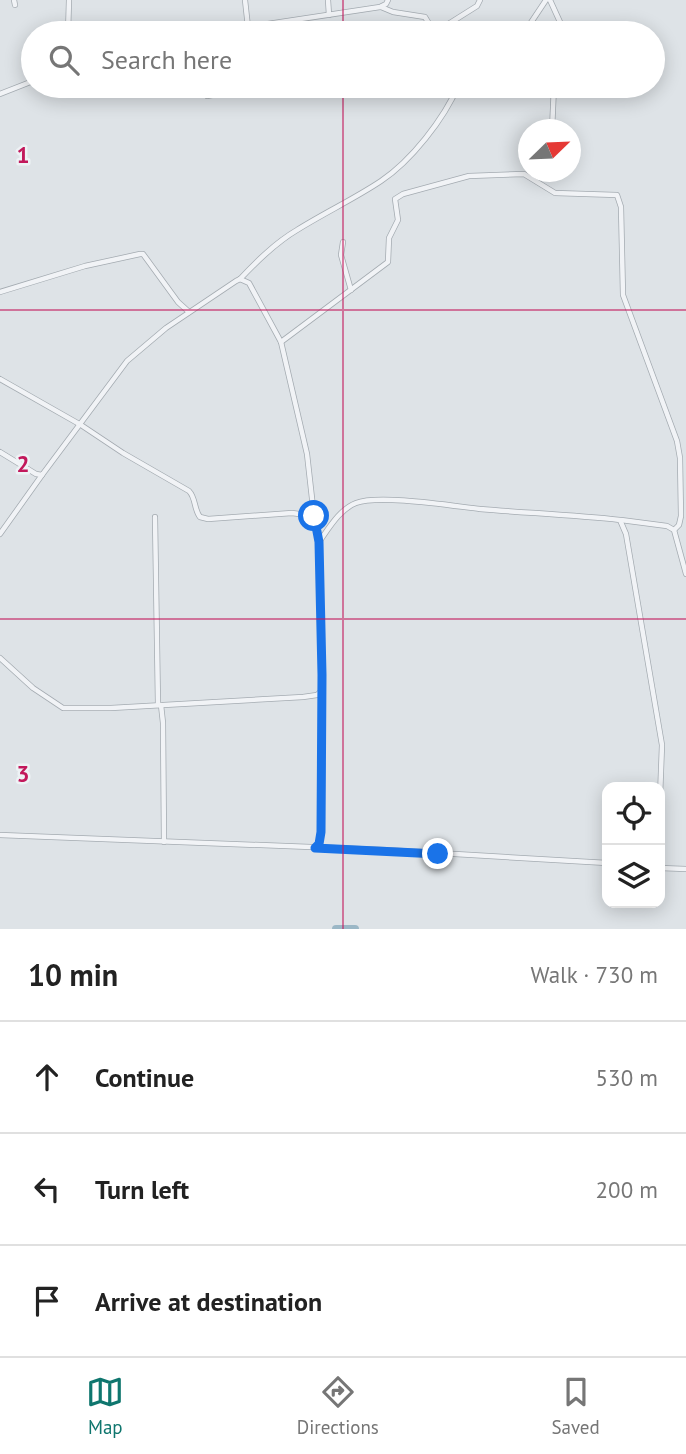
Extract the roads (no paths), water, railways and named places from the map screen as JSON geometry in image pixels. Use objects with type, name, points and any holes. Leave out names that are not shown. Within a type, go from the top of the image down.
[{"type":"street","points":[[68,21],[69,0]]},
{"type":"street","points":[[244,0],[245,21]]},
{"type":"street","points":[[328,0],[329,15]]},
{"type":"street","points":[[380,7],[388,0]]},
{"type":"street","points":[[453,21],[477,6],[480,0]]},
{"type":"street","points":[[533,21],[548,0],[559,21]]},
{"type":"street","points":[[296,21],[380,7],[425,17],[427,21]]},
{"type":"street","points":[[0,94],[21,86]]},
{"type":"street","points":[[0,534],[127,361],[141,346],[240,279],[268,251],[295,230],[391,173],[428,135],[450,98]]},
{"type":"street","points":[[552,119],[553,98]]},
{"type":"street","points":[[281,342],[388,262],[389,239],[398,220],[396,199],[399,196],[469,176],[518,174]]},
{"type":"street","points":[[536,182],[555,194],[612,194],[620,199],[623,295],[680,450],[681,516],[679,525],[674,530]]},
{"type":"street","points":[[343,242],[341,255],[351,290]]},
{"type":"street","points":[[0,292],[85,265],[143,254],[178,302],[189,312]]},
{"type":"street","points":[[240,279],[249,283],[281,342],[307,454],[319,542],[321,832],[319,844],[315,848]]},
{"type":"street","points":[[0,379],[189,491],[200,517],[292,513],[314,516]]},
{"type":"street","points":[[0,452],[42,475]]},
{"type":"street","points":[[319,542],[346,509],[356,503],[405,501],[667,526],[674,530],[686,574]]},
{"type":"street","points":[[155,517],[159,705],[163,723],[164,842]]},
{"type":"street","points":[[621,520],[628,545],[662,745],[661,782]]},
{"type":"street","points":[[0,659],[33,688],[63,708],[303,697],[317,695],[321,691]]},
{"type":"street","points":[[0,835],[551,858],[602,863]]},
{"type":"street","points":[[665,868],[686,869]]},
{"type":"waterway","points":[[336,929],[355,929]]}]
